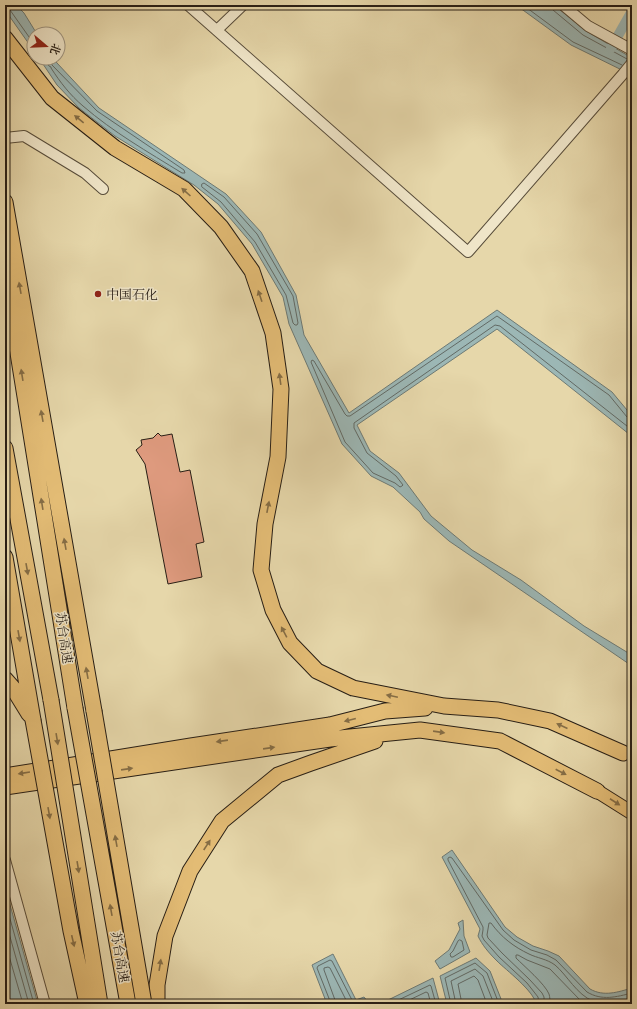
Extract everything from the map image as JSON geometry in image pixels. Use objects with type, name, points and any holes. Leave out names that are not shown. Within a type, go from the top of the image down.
[{"type":"highway","points":[[5,38],[52,98],[115,148],[184,189],[221,227],[252,271],[273,333],[281,389],[278,457],[265,524],[261,570],[272,610],[290,643],[317,672],[354,688],[444,706],[498,710],[550,721],[628,755]]},
{"type":"highway","points":[[5,202],[144,1004]]},
{"type":"highway","name":"苏台高速","points":[[5,272],[75,708],[128,1004]]},
{"type":"highway","name":"苏台高速","points":[[5,448],[51,700],[100,1004]]},
{"type":"highway","points":[[5,557],[71,931],[87,1004]]},
{"type":"highway","points":[[5,679],[13,688],[33,720]]},
{"type":"highway","points":[[5,776],[191,746],[330,726],[385,711],[444,706]]},
{"type":"highway","points":[[5,787],[330,739],[420,730],[500,741],[597,791]]},
{"type":"highway","points":[[157,1004],[157,985],[165,936],[190,871],[222,821],[278,775],[400,732]]},
{"type":"main road","points":[[597,791],[632,813]]},
{"type":"street","points":[[188,5],[468,252],[632,62]]},
{"type":"street","points":[[217,30],[243,5]]},
{"type":"street","points":[[563,5],[588,26],[632,50]]},
{"type":"street","points":[[5,138],[24,136],[85,173],[103,189]]},
{"type":"street","points":[[5,860],[45,1004]]},
{"type":"water","points":[[5,5],[16,5],[24,13],[32,26],[26,26],[26,40],[5,10]]},
{"type":"water","points":[[516,5],[554,5],[586,31],[632,58],[632,75],[571,45]]},
{"type":"water","points":[[44,66],[60,66],[99,108],[226,194],[261,232],[296,295],[304,335],[349,413],[497,310],[612,392],[632,416],[632,434],[629,434],[497,329],[357,425],[370,451],[399,473],[431,516],[472,550],[521,580],[584,626],[632,655],[632,666],[449,541],[424,519],[420,512],[393,487],[371,476],[342,444],[289,324],[283,297],[252,244],[218,204],[194,185],[115,136],[79,108],[57,85]]},
{"type":"water","points":[[452,850],[505,927],[517,937],[533,946],[559,956],[590,989],[600,993],[606,993],[632,988],[632,1004],[536,1004],[525,987],[494,958],[478,936],[480,929],[442,857]]},
{"type":"water","points":[[5,887],[38,1004],[5,1004]]},
{"type":"water","points":[[463,920],[464,936],[470,952],[440,969],[435,961],[449,950],[460,929],[458,923]]},
{"type":"water","points":[[333,954],[356,1000],[364,997],[368,1002],[364,1004],[327,1004],[312,965]]},
{"type":"water","points":[[476,958],[490,971],[503,1004],[447,1004],[440,976]]},
{"type":"water","points":[[433,978],[440,1004],[387,1004],[386,1001]]},
{"type":"building","points":[[158,433],[161,436],[172,434],[180,472],[190,470],[204,542],[196,544],[202,577],[168,584],[145,464],[136,450],[142,445],[141,440],[153,438]]},
{"type":"waterway","points":[[611,48],[632,11]]},
{"type":"place","name":"中国石化","points":[[98,294]]}]
